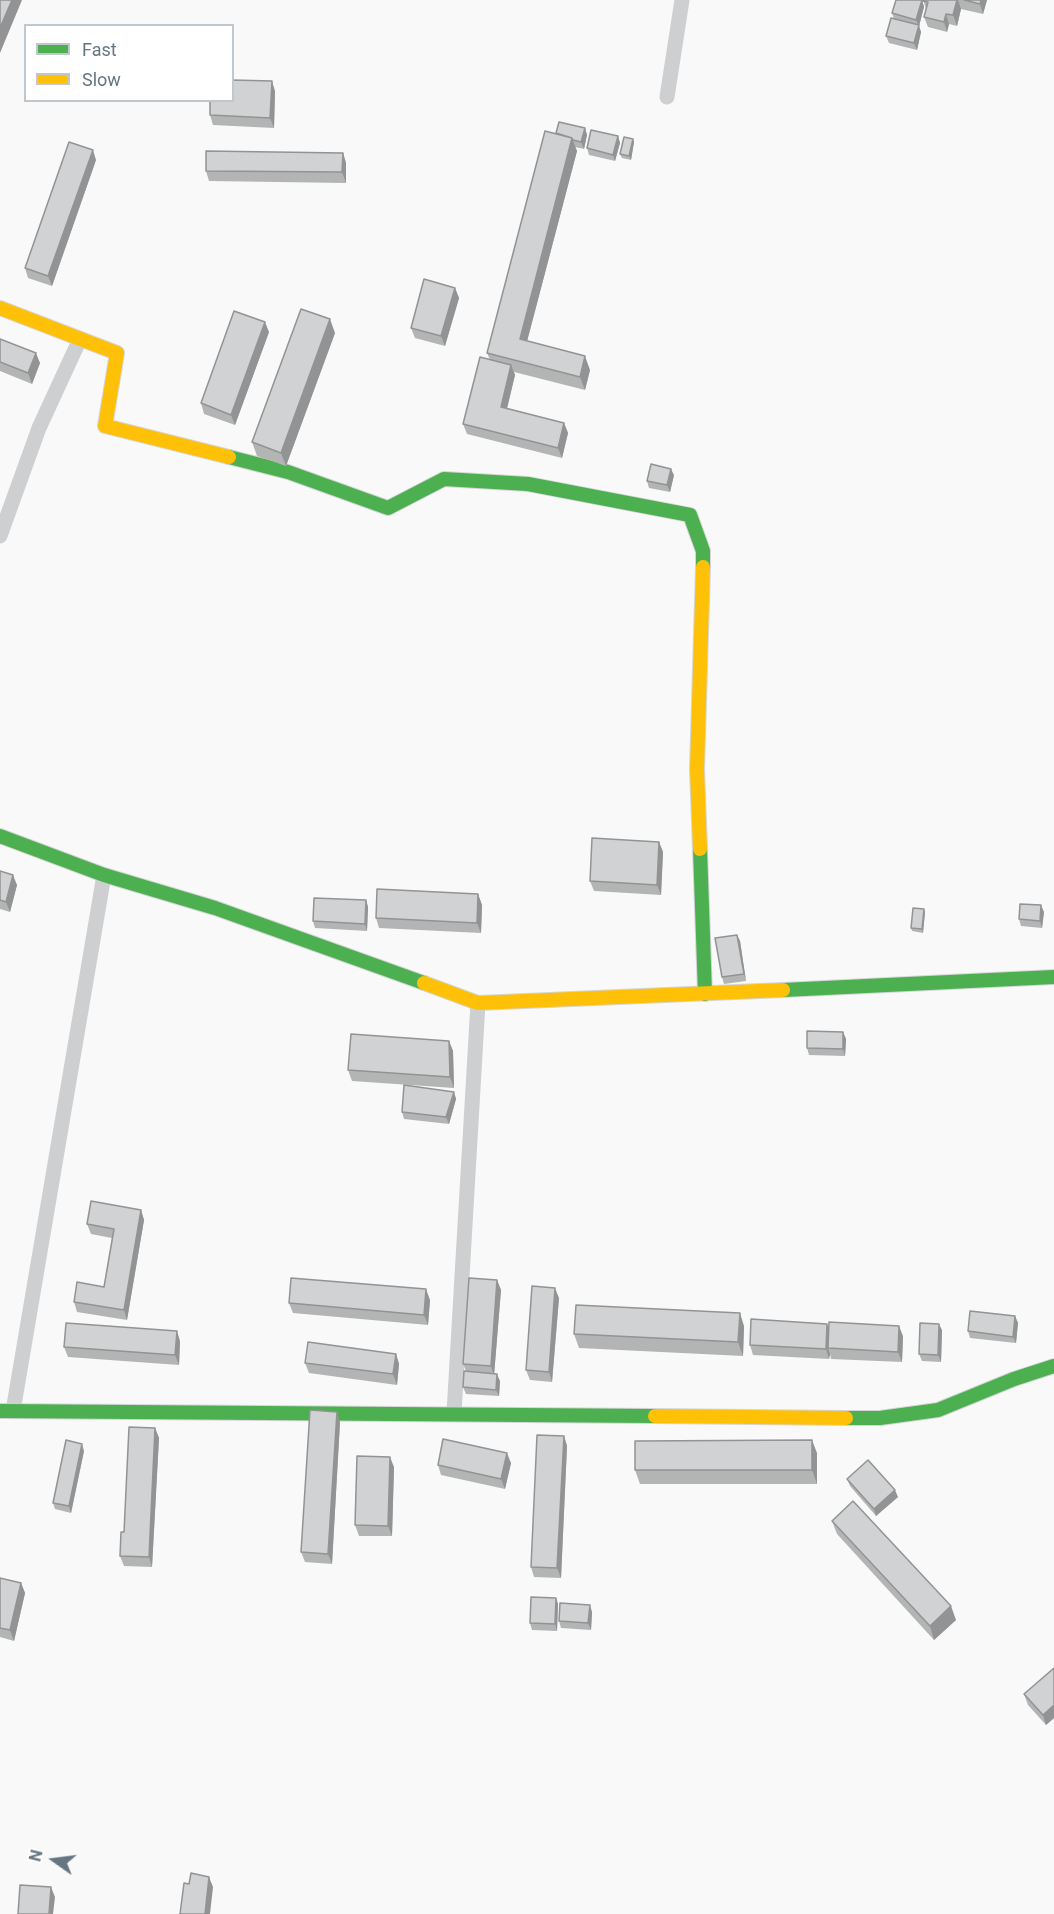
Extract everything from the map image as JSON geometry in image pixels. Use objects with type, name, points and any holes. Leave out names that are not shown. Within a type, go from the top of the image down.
[{"type":"street","points":[[667,97],[682,0]]},
{"type":"street","points":[[0,308],[117,353],[105,426],[288,472],[388,508],[444,479],[528,484],[690,515],[703,551],[697,769],[705,994]]},
{"type":"street","points":[[0,537],[39,428],[80,339]]},
{"type":"street","points":[[0,836],[104,875],[215,908],[478,1003],[1054,977]]},
{"type":"street","points":[[104,875],[7,1411],[880,1418],[938,1410],[1014,1379],[1054,1366]]},
{"type":"street","points":[[454,1413],[478,1003]]},
{"type":"building","points":[[0,0],[12,0],[0,28]]},
{"type":"building","points":[[896,0],[922,0],[916,20],[892,13]]},
{"type":"building","points":[[923,0],[957,0],[953,15],[946,14],[944,22],[924,17],[928,2]]},
{"type":"building","points":[[964,0],[981,0],[980,4]]},
{"type":"building","points":[[891,18],[919,25],[914,43],[886,36]]},
{"type":"building","points":[[234,80],[272,81],[270,118],[210,115],[210,102],[234,102]]},
{"type":"building","points":[[559,122],[585,128],[581,142],[556,133]]},
{"type":"building","points":[[591,130],[618,136],[613,155],[587,148]]},
{"type":"building","points":[[545,131],[572,138],[520,339],[585,356],[580,377],[487,353]]},
{"type":"building","points":[[624,137],[633,139],[629,156],[620,154]]},
{"type":"building","points":[[69,142],[93,150],[48,276],[25,268]]},
{"type":"building","points":[[206,151],[343,153],[342,172],[206,171]]},
{"type":"building","points":[[424,279],[455,288],[441,336],[411,328]]},
{"type":"building","points":[[301,309],[330,319],[281,453],[252,442]]},
{"type":"building","points":[[234,311],[265,322],[231,415],[201,403]]},
{"type":"building","points":[[0,339],[36,353],[28,373],[0,362]]},
{"type":"building","points":[[480,357],[511,365],[501,407],[564,423],[558,448],[463,424]]},
{"type":"building","points":[[651,464],[671,469],[667,485],[647,481]]},
{"type":"building","points":[[592,838],[659,842],[657,885],[590,881]]},
{"type":"building","points":[[0,871],[13,875],[6,902],[0,900]]},
{"type":"building","points":[[377,889],[478,894],[477,923],[376,918]]},
{"type":"building","points":[[314,898],[366,900],[365,924],[313,921]]},
{"type":"building","points":[[1020,904],[1041,905],[1040,921],[1019,919]]},
{"type":"building","points":[[913,908],[924,909],[922,929],[911,928]]},
{"type":"building","points":[[737,935],[744,974],[722,977],[715,938]]},
{"type":"building","points":[[807,1031],[843,1032],[843,1049],[807,1048]]},
{"type":"building","points":[[351,1034],[449,1041],[450,1077],[348,1070]]},
{"type":"building","points":[[404,1085],[454,1092],[446,1117],[402,1112]]},
{"type":"building","points":[[91,1201],[141,1210],[124,1310],[74,1302],[77,1282],[104,1287],[114,1229],[87,1224]]},
{"type":"building","points":[[291,1278],[426,1289],[424,1315],[289,1303]]},
{"type":"building","points":[[469,1278],[497,1280],[491,1366],[463,1364]]},
{"type":"building","points":[[532,1286],[555,1288],[549,1372],[526,1370]]},
{"type":"building","points":[[576,1305],[740,1313],[738,1342],[574,1334]]},
{"type":"building","points":[[970,1311],[1015,1316],[1013,1337],[968,1331]]},
{"type":"building","points":[[751,1319],[827,1324],[826,1349],[750,1345]]},
{"type":"building","points":[[829,1322],[899,1326],[898,1352],[828,1348]]},
{"type":"building","points":[[66,1323],[177,1331],[175,1355],[64,1347]]},
{"type":"building","points":[[920,1323],[939,1324],[938,1355],[919,1354]]},
{"type":"building","points":[[308,1342],[396,1354],[393,1374],[305,1363]]},
{"type":"building","points":[[464,1371],[497,1374],[496,1390],[463,1387]]},
{"type":"building","points":[[310,1410],[337,1412],[328,1554],[301,1552]]},
{"type":"building","points":[[129,1427],[155,1428],[149,1557],[120,1556],[121,1532],[124,1532]]},
{"type":"building","points":[[537,1435],[564,1436],[557,1568],[531,1567]]},
{"type":"building","points":[[443,1439],[507,1453],[501,1479],[438,1465]]},
{"type":"building","points":[[66,1440],[82,1444],[69,1506],[53,1503]]},
{"type":"building","points":[[812,1440],[812,1470],[635,1470],[635,1441]]},
{"type":"building","points":[[357,1456],[390,1457],[388,1526],[355,1525]]},
{"type":"building","points":[[868,1460],[895,1490],[874,1509],[847,1479]]},
{"type":"building","points":[[853,1501],[951,1606],[930,1626],[832,1521]]},
{"type":"building","points":[[0,1578],[21,1583],[10,1630],[0,1628]]},
{"type":"building","points":[[531,1597],[556,1598],[555,1624],[530,1623]]},
{"type":"building","points":[[560,1603],[590,1605],[588,1623],[559,1621]]},
{"type":"building","points":[[1054,1668],[1054,1705],[1043,1715],[1024,1694]]},
{"type":"building","points":[[191,1873],[209,1877],[205,1914],[180,1914],[184,1883],[189,1884]]},
{"type":"building","points":[[20,1885],[51,1887],[49,1914],[18,1914]]},
{"type":"traffic: fast","points":[[229,457],[288,472],[388,508],[444,479],[528,484],[690,515],[703,551],[703,567]]},
{"type":"traffic: fast","points":[[0,836],[104,875],[215,908],[424,983]]},
{"type":"traffic: fast","points":[[700,849],[705,994]]},
{"type":"traffic: fast","points":[[783,990],[1054,977]]},
{"type":"traffic: fast","points":[[846,1418],[880,1418],[938,1410],[1014,1379],[1054,1366]]},
{"type":"traffic: fast","points":[[0,1411],[655,1416]]},
{"type":"traffic: slow","points":[[0,308],[117,353],[105,426],[229,457]]},
{"type":"traffic: slow","points":[[700,849],[697,769],[703,567]]},
{"type":"traffic: slow","points":[[424,983],[478,1003],[783,990]]},
{"type":"traffic: slow","points":[[655,1416],[846,1418]]}]
